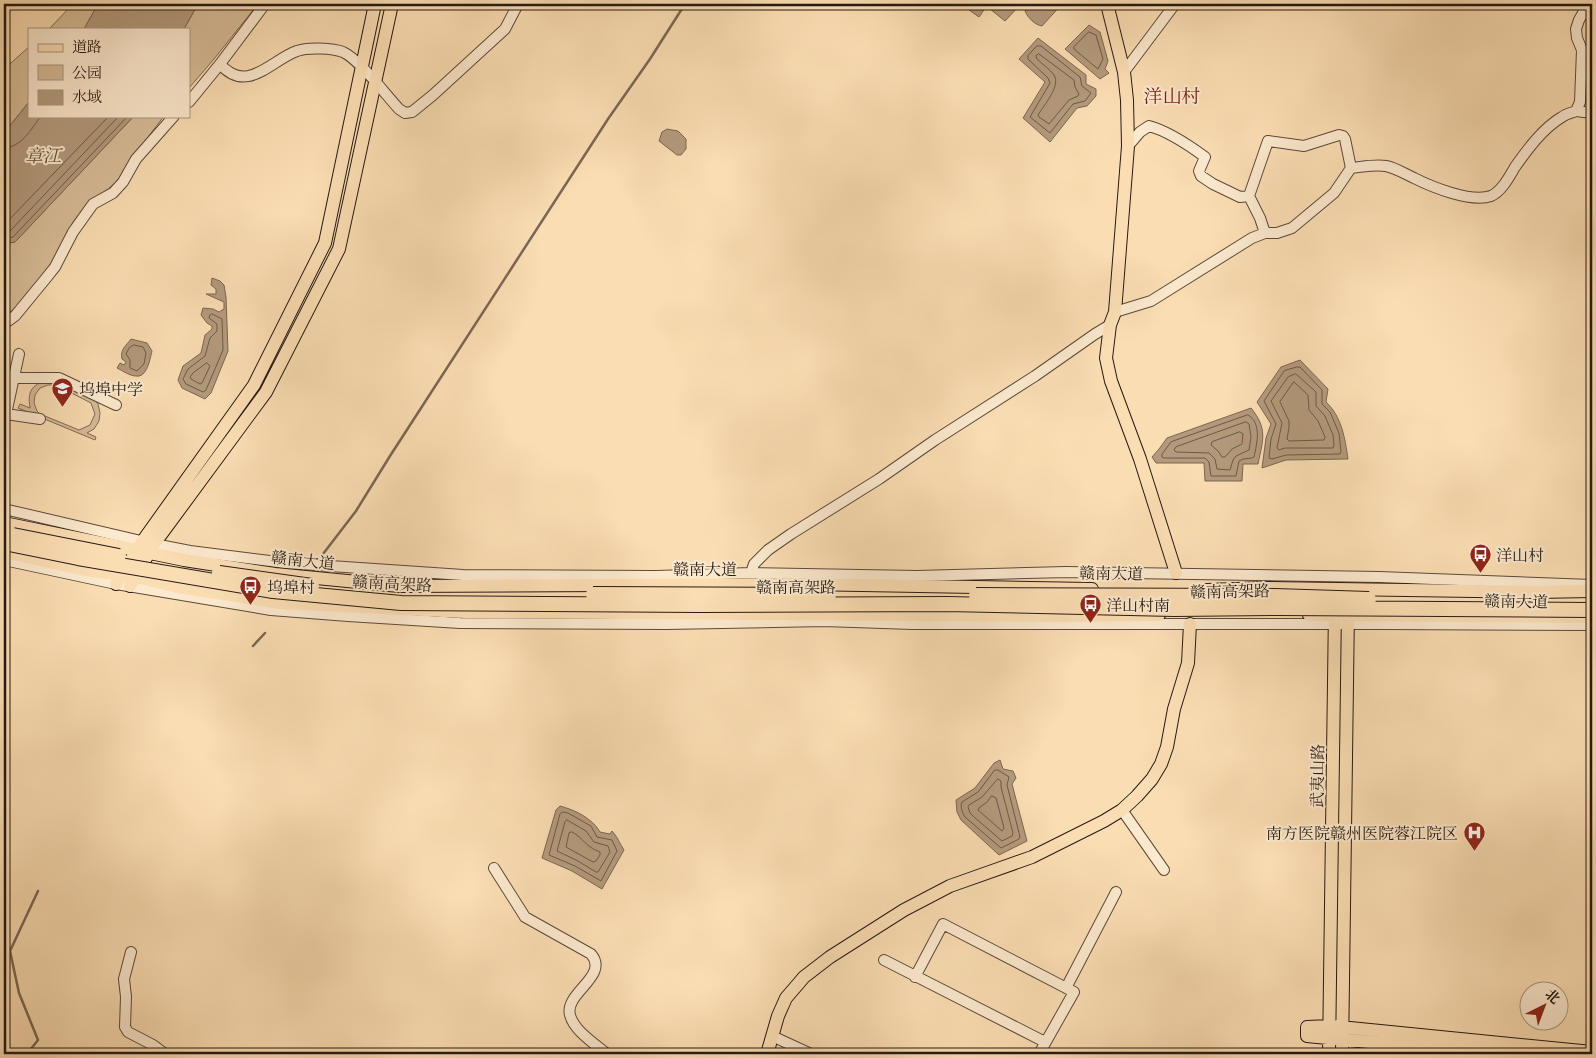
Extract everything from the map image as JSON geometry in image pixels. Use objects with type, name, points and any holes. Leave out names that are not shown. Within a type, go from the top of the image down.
[{"type":"highway","name":"赣南高架路","points":[[4,534],[166,565],[310,585],[400,594],[1255,596],[1367,599],[1592,600]]},
{"type":"highway","name":"赣南高架路","points":[[4,543],[78,558],[273,591],[401,603],[947,604],[1174,609],[1592,610]]},
{"type":"main road","points":[[133,582],[145,548],[254,384],[324,243],[375,4]]},
{"type":"main road","points":[[119,579],[266,392],[339,249],[392,4]]},
{"type":"main road","points":[[1107,4],[1124,72],[1128,146],[1115,312],[1110,325],[1106,358],[1110,381],[1140,459],[1176,573]]},
{"type":"main road","name":"赣南大道","points":[[4,523],[145,548],[184,560],[275,574],[400,586],[805,584],[886,587],[1192,590],[1342,588],[1536,592],[1592,591]]},
{"type":"main road","points":[[85,570],[92,540]]},
{"type":"main road","name":"赣南大道","points":[[4,552],[133,582],[280,603],[454,612],[887,614],[1191,619],[1266,614],[1341,620],[1592,617]]},
{"type":"main road","points":[[178,587],[184,560]]},
{"type":"main road","points":[[805,584],[807,614]]},
{"type":"main road","points":[[886,587],[887,614]]},
{"type":"main road","points":[[1265,588],[1266,614]]},
{"type":"main road","name":"武夷山路","points":[[1330,1054],[1336,1033],[1342,588]]},
{"type":"main road","points":[[767,1054],[778,1016],[786,998],[804,977],[863,935],[904,910],[950,886],[1032,857],[1104,821],[1122,810],[1137,796],[1152,779],[1161,764],[1167,748],[1174,709],[1188,662],[1192,590]]},
{"type":"main road","points":[[1536,592],[1537,617]]},
{"type":"main road","points":[[1336,1033],[1592,1052]]},
{"type":"main road","points":[[1336,1033],[1492,1054]]},
{"type":"main road","name":"武夷山路","points":[[1336,1033],[1342,1054]]},
{"type":"street","points":[[190,101],[265,4]]},
{"type":"street","points":[[220,64],[226,71],[236,76],[251,77],[296,51],[306,48],[335,50],[344,53],[362,67],[400,109],[405,113],[412,112],[506,29],[518,4]]},
{"type":"street","points":[[1124,72],[1175,4]]},
{"type":"street","points":[[1576,111],[1580,102],[1582,50],[1577,38],[1576,29],[1578,20],[1592,5]]},
{"type":"street","points":[[1351,168],[1385,166],[1460,195],[1488,197],[1500,189],[1523,156],[1550,126],[1562,116],[1576,111],[1592,113]]},
{"type":"street","points":[[4,324],[14,316],[55,267],[73,232],[93,204],[113,192],[123,182],[136,159],[172,118]]},
{"type":"street","points":[[1128,146],[1145,128],[1149,126],[1156,128],[1190,146],[1205,157],[1199,171],[1201,176],[1240,197],[1249,196]]},
{"type":"street","points":[[1115,312],[1151,301],[1252,238],[1292,228],[1334,193],[1351,168],[1343,136],[1330,137],[1304,146],[1268,141],[1249,196],[1266,233]]},
{"type":"street","points":[[751,573],[754,564],[768,550],[791,534],[879,479],[1110,325]]},
{"type":"street","points":[[19,354],[5,414],[40,419]]},
{"type":"street","points":[[13,378],[59,378],[116,405]]},
{"type":"street","points":[[4,509],[145,548],[190,551],[286,563],[463,575],[656,576],[751,573],[917,576],[1066,572],[1379,576],[1592,585]]},
{"type":"street","points":[[4,560],[119,579]]},
{"type":"street","points":[[133,582],[271,610],[460,623],[666,624],[824,621],[912,624],[1191,619],[1592,625]]},
{"type":"street","points":[[1122,810],[1164,870]]},
{"type":"street","points":[[494,868],[525,917],[592,954],[596,966],[591,978],[576,995],[571,1004],[570,1014],[577,1027],[607,1054]]},
{"type":"street","points":[[1066,988],[1116,892]]},
{"type":"street","points":[[915,977],[943,924],[1074,992],[1039,1054]]},
{"type":"street","points":[[131,952],[124,979],[126,997],[125,1027],[128,1032],[154,1045],[166,1054]]},
{"type":"street","points":[[884,960],[1045,1042]]},
{"type":"street","points":[[772,1036],[811,1054]]},
{"type":"green space","points":[[73,4],[98,4],[85,28],[50,28]]},
{"type":"green space","points":[[198,4],[258,4],[190,87],[190,28],[185,28]]},
{"type":"green space","points":[[28,48],[28,103],[8,128],[4,130],[4,69]]},
{"type":"green space","points":[[132,118],[162,118],[129,162],[121,178],[89,201],[73,222],[53,262],[20,305],[4,316],[4,244],[15,242]]},
{"type":"green space","points":[[51,379],[96,401],[100,413],[99,421],[94,429],[87,433],[96,437],[95,440],[18,408],[20,404],[30,408],[29,396],[33,388]],"holes":[[[56,385],[91,403],[95,414],[90,425],[79,430],[37,411],[34,403],[35,395],[40,388]]]},
{"type":"water","points":[[98,4],[198,4],[185,28],[85,28]]},
{"type":"water","points":[[963,4],[988,4],[979,17]]},
{"type":"water","points":[[994,4],[1021,4],[1005,21],[990,9]]},
{"type":"water","points":[[1032,4],[1062,4],[1042,26],[1032,21],[1025,11]]},
{"type":"water","points":[[1089,25],[1100,32],[1108,61],[1105,69],[1109,73],[1100,79],[1065,49]]},
{"type":"water","points":[[1038,38],[1086,75],[1086,84],[1096,89],[1096,96],[1087,106],[1077,108],[1050,142],[1023,118],[1045,82],[1019,59]]},
{"type":"water","name":"章江","points":[[28,103],[28,118],[132,118],[15,242],[4,244],[4,130],[8,128]]},
{"type":"water","points":[[667,129],[678,131],[686,139],[686,149],[681,155],[677,155],[659,141],[662,132]]},
{"type":"water","points":[[212,278],[224,285],[228,351],[211,393],[205,399],[182,388],[178,380],[183,366],[201,353],[205,335],[212,329],[212,326],[201,315],[203,308],[219,312],[224,309],[224,302],[206,294],[216,294],[216,289],[211,285]]},
{"type":"water","points":[[131,339],[147,343],[152,351],[147,367],[140,376],[131,375],[117,368],[120,363],[124,365],[126,362],[122,359],[122,353]]},
{"type":"water","points":[[1300,360],[1328,389],[1326,402],[1339,421],[1348,459],[1286,460],[1262,468],[1266,438],[1271,424],[1257,402],[1281,367]]},
{"type":"water","points":[[1251,408],[1260,422],[1263,435],[1258,464],[1243,464],[1242,481],[1205,481],[1204,463],[1156,463],[1152,457],[1167,438]]},
{"type":"water","points":[[1000,760],[1003,769],[1013,771],[1016,778],[1012,784],[1027,841],[999,855],[961,820],[957,812],[956,800],[975,788],[994,763]]},
{"type":"water","points":[[560,806],[583,815],[600,832],[610,834],[612,831],[624,850],[602,889],[572,871],[542,858],[556,810]]},
{"type":"waterway","points":[[323,554],[356,511],[608,119],[650,59],[685,4]]},
{"type":"waterway","points":[[253,646],[265,633]]},
{"type":"waterway","points":[[27,1054],[38,1040],[19,993],[10,951],[38,891]]},
{"type":"place","name":"坞埠中学","points":[[63,408]]},
{"type":"place","name":"洋山村","points":[[1480,574]]},
{"type":"place","name":"坞埠村","points":[[251,606]]},
{"type":"place","name":"洋山村南","points":[[1090,624]]},
{"type":"place","name":"南方医院赣州医院蓉江院区","points":[[1474,852]]},
{"type":"district","name":"洋山村","points":[[1172,96]]}]
